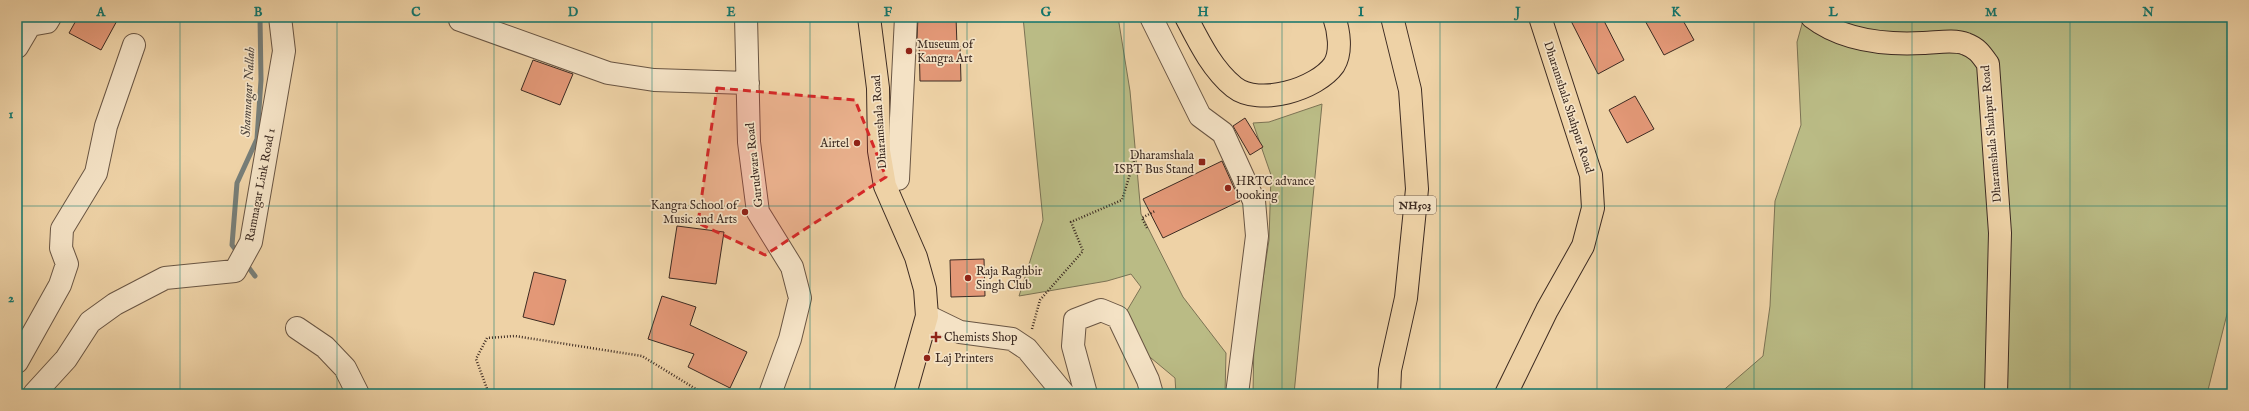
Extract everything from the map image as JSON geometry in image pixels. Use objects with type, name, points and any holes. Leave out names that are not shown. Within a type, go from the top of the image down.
[{"type":"main road","points":[[1186,17],[1208,57],[1235,88],[1262,97],[1279,96],[1298,89],[1316,79],[1334,65],[1339,46],[1334,17]]},
{"type":"main road","name":"NH503","points":[[1389,394],[1390,370],[1406,298],[1417,189],[1410,90],[1392,17]]},
{"type":"main road","name":"Dharamshala Shahpur Road","points":[[1506,394],[1547,310],[1583,246],[1593,208],[1591,175],[1540,17]]},
{"type":"main road","name":"Dharamshala Shahpur Road","points":[[1812,17],[1840,33],[1862,39],[1888,43],[1964,43],[1979,51],[1988,64],[2000,233],[1996,394]]},
{"type":"main road","name":"Dharamshala Road","points":[[869,18],[878,88],[879,151],[885,186],[916,256],[925,289],[927,316],[905,394]]},
{"type":"street","points":[[17,47],[30,25],[47,22],[50,17]]},
{"type":"street","name":"Ramnagar Link Road 1","points":[[34,394],[66,359],[90,322],[115,304],[165,278],[235,271],[251,242],[284,51],[280,17]]},
{"type":"street","name":"Gurudwara Road","points":[[746,17],[749,142],[758,212],[792,266],[800,298],[790,339],[770,394]]},
{"type":"street","points":[[898,179],[906,17]]},
{"type":"street","points":[[1151,17],[1200,116],[1223,133],[1254,201],[1257,236],[1237,394]]},
{"type":"street","points":[[460,20],[608,73],[654,80],[748,83]]},
{"type":"street","points":[[17,362],[60,284],[67,264],[60,248],[62,229],[96,173],[106,126],[134,45]]},
{"type":"street","points":[[1086,394],[1073,346],[1075,320],[1101,310],[1118,318],[1148,380],[1152,394]]},
{"type":"street","points":[[927,316],[960,332],[1012,339],[1027,349],[1064,394]]},
{"type":"street","points":[[297,328],[325,347],[345,368],[358,394]]},
{"type":"path","points":[[1027,349],[1040,300],[1083,251],[1071,222],[1122,200],[1138,148]]},
{"type":"path","points":[[1147,228],[1142,218],[1155,211]]},
{"type":"path","points":[[489,394],[476,359],[487,338],[515,336],[642,356],[704,394]]},
{"type":"highlighted area","points":[[717,88],[855,100],[886,177],[765,255],[698,223]]},
{"type":"green space","points":[[1023,17],[1118,17],[1130,91],[1141,214],[1183,297],[1226,353],[1225,394],[1176,394],[1175,378],[1145,353],[1122,319],[1141,287],[1131,274],[1107,281],[1019,296],[1043,220]]},
{"type":"green space","points":[[1804,17],[2232,17],[2232,294],[2207,394],[1719,394],[1763,356],[1770,306],[1775,201],[1801,125],[1797,42]]},
{"type":"green space","points":[[1322,104],[1294,394],[1253,394],[1254,337],[1269,240],[1271,175],[1253,123],[1269,122]]},
{"type":"building","points":[[78,17],[119,17],[101,50],[69,33]]},
{"type":"building","points":[[918,17],[956,17],[957,46],[960,46],[961,81],[920,81],[919,39],[917,39]]},
{"type":"building","points":[[1569,17],[1602,17],[1624,60],[1598,74]]},
{"type":"building","points":[[1643,17],[1681,17],[1694,40],[1664,55]]},
{"type":"building","points":[[533,60],[573,74],[560,105],[521,90]]},
{"type":"building","points":[[1635,96],[1654,129],[1627,143],[1609,110]]},
{"type":"building","points":[[1245,118],[1263,147],[1250,155],[1233,126]]},
{"type":"building","points":[[1222,161],[1240,201],[1163,238],[1143,199]]},
{"type":"building","points":[[677,226],[724,232],[716,284],[669,278]]},
{"type":"building","name":"Raja Raghbir Singh Club","points":[[984,259],[985,296],[951,297],[950,260]]},
{"type":"building","points":[[534,272],[566,280],[554,325],[523,317]]},
{"type":"building","points":[[662,296],[696,307],[690,325],[747,352],[730,388],[688,367],[694,354],[648,339]]},
{"type":"waterway","name":"Shamnagar Nallah","points":[[239,254],[232,245],[237,183],[257,139],[261,80],[260,17]]},
{"type":"waterway","name":"Shamnagar Nallah","points":[[246,264],[255,276]]},
{"type":"place","name":"Museum of Kangra Art","points":[[909,51]]},
{"type":"place","name":"Airtel","points":[[857,143]]},
{"type":"place","name":"Dharamshala ISBT Bus Stand","points":[[1202,162]]},
{"type":"place","name":"HRTC advance booking","points":[[1228,188]]},
{"type":"place","name":"Kangra School of Music and Arts","points":[[745,212]]},
{"type":"place","name":"Raja Raghbir Singh Club","points":[[968,278]]},
{"type":"place","name":"Chemists Shop","points":[[936,337]]},
{"type":"place","name":"Laj Printers","points":[[927,358]]}]
